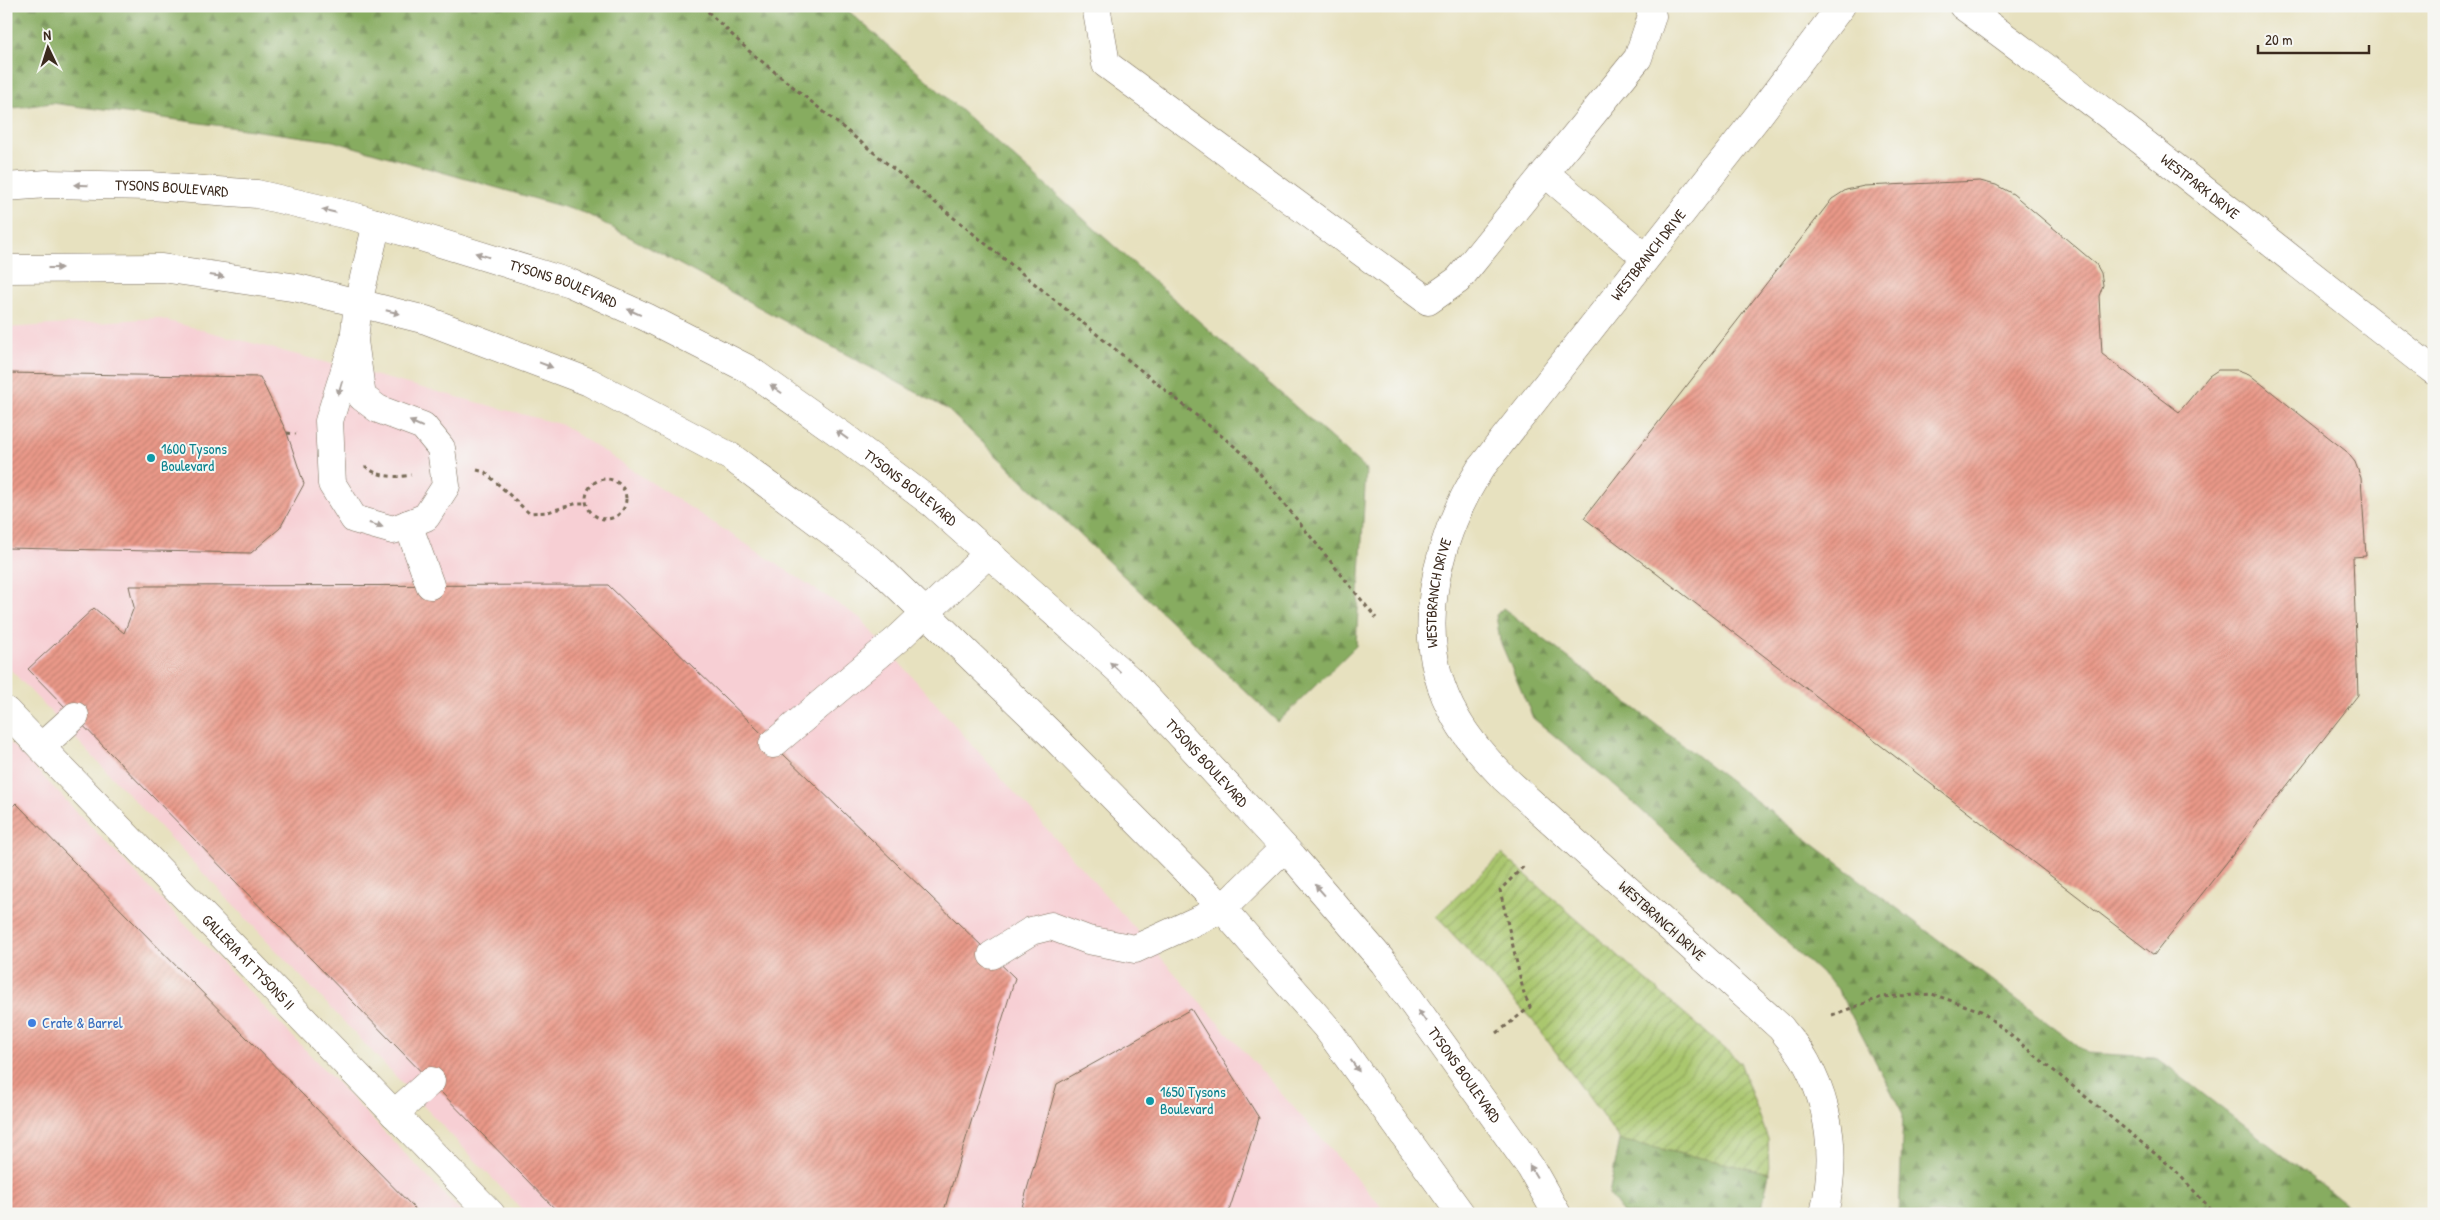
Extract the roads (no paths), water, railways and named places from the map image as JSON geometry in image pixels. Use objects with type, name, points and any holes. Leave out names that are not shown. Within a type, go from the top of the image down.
[{"type":"street","points":[[1096,6],[1106,64],[1428,300],[1458,280],[1638,58],[1652,16],[1649,6]]},
{"type":"street","name":"WESTBRANCH DRIVE","points":[[1824,1214],[1830,1186],[1831,1144],[1824,1103],[1806,1061],[1781,1028],[1504,778],[1479,752],[1456,718],[1438,674],[1432,632],[1433,587],[1444,545],[1468,489],[1480,468],[1758,116],[1840,6]]},
{"type":"street","name":"WESTPARK DRIVE","points":[[1963,6],[2096,104],[2215,200],[2434,371]]},
{"type":"street","points":[[1545,173],[1646,257]]},
{"type":"street","name":"TYSONS BOULEVARD","points":[[6,187],[47,184],[151,186],[257,194],[376,223],[570,283],[646,317],[748,369],[844,436],[926,498],[1131,681],[1284,848],[1384,964],[1531,1168],[1557,1214]]},
{"type":"street","points":[[354,341],[362,397],[378,409],[423,426],[441,448],[446,486],[426,517],[393,530],[354,519],[332,484],[329,421],[354,341],[358,304],[376,223]]},
{"type":"street","points":[[6,269],[162,268],[298,288],[426,320],[589,382],[731,457],[877,566],[1054,737],[1222,909],[1326,1027],[1461,1214]]},
{"type":"street","points":[[408,524],[430,585]]},
{"type":"street","points":[[772,744],[926,613],[989,553]]},
{"type":"street","points":[[19,733],[75,716]]},
{"type":"street","name":"GALLERIA AT TYSONS II","points":[[19,733],[491,1214]]},
{"type":"street","points":[[992,955],[1031,930],[1052,926],[1088,940],[1135,949],[1222,909],[1284,848]]},
{"type":"street","points":[[394,1114],[431,1081]]},
{"type":"place","name":"1600 Tysons Boulevard","points":[[151,458]]},
{"type":"place","name":"Crate & Barrel","points":[[32,1023]]},
{"type":"place","name":"1650 Tysons Boulevard","points":[[1150,1101]]}]
